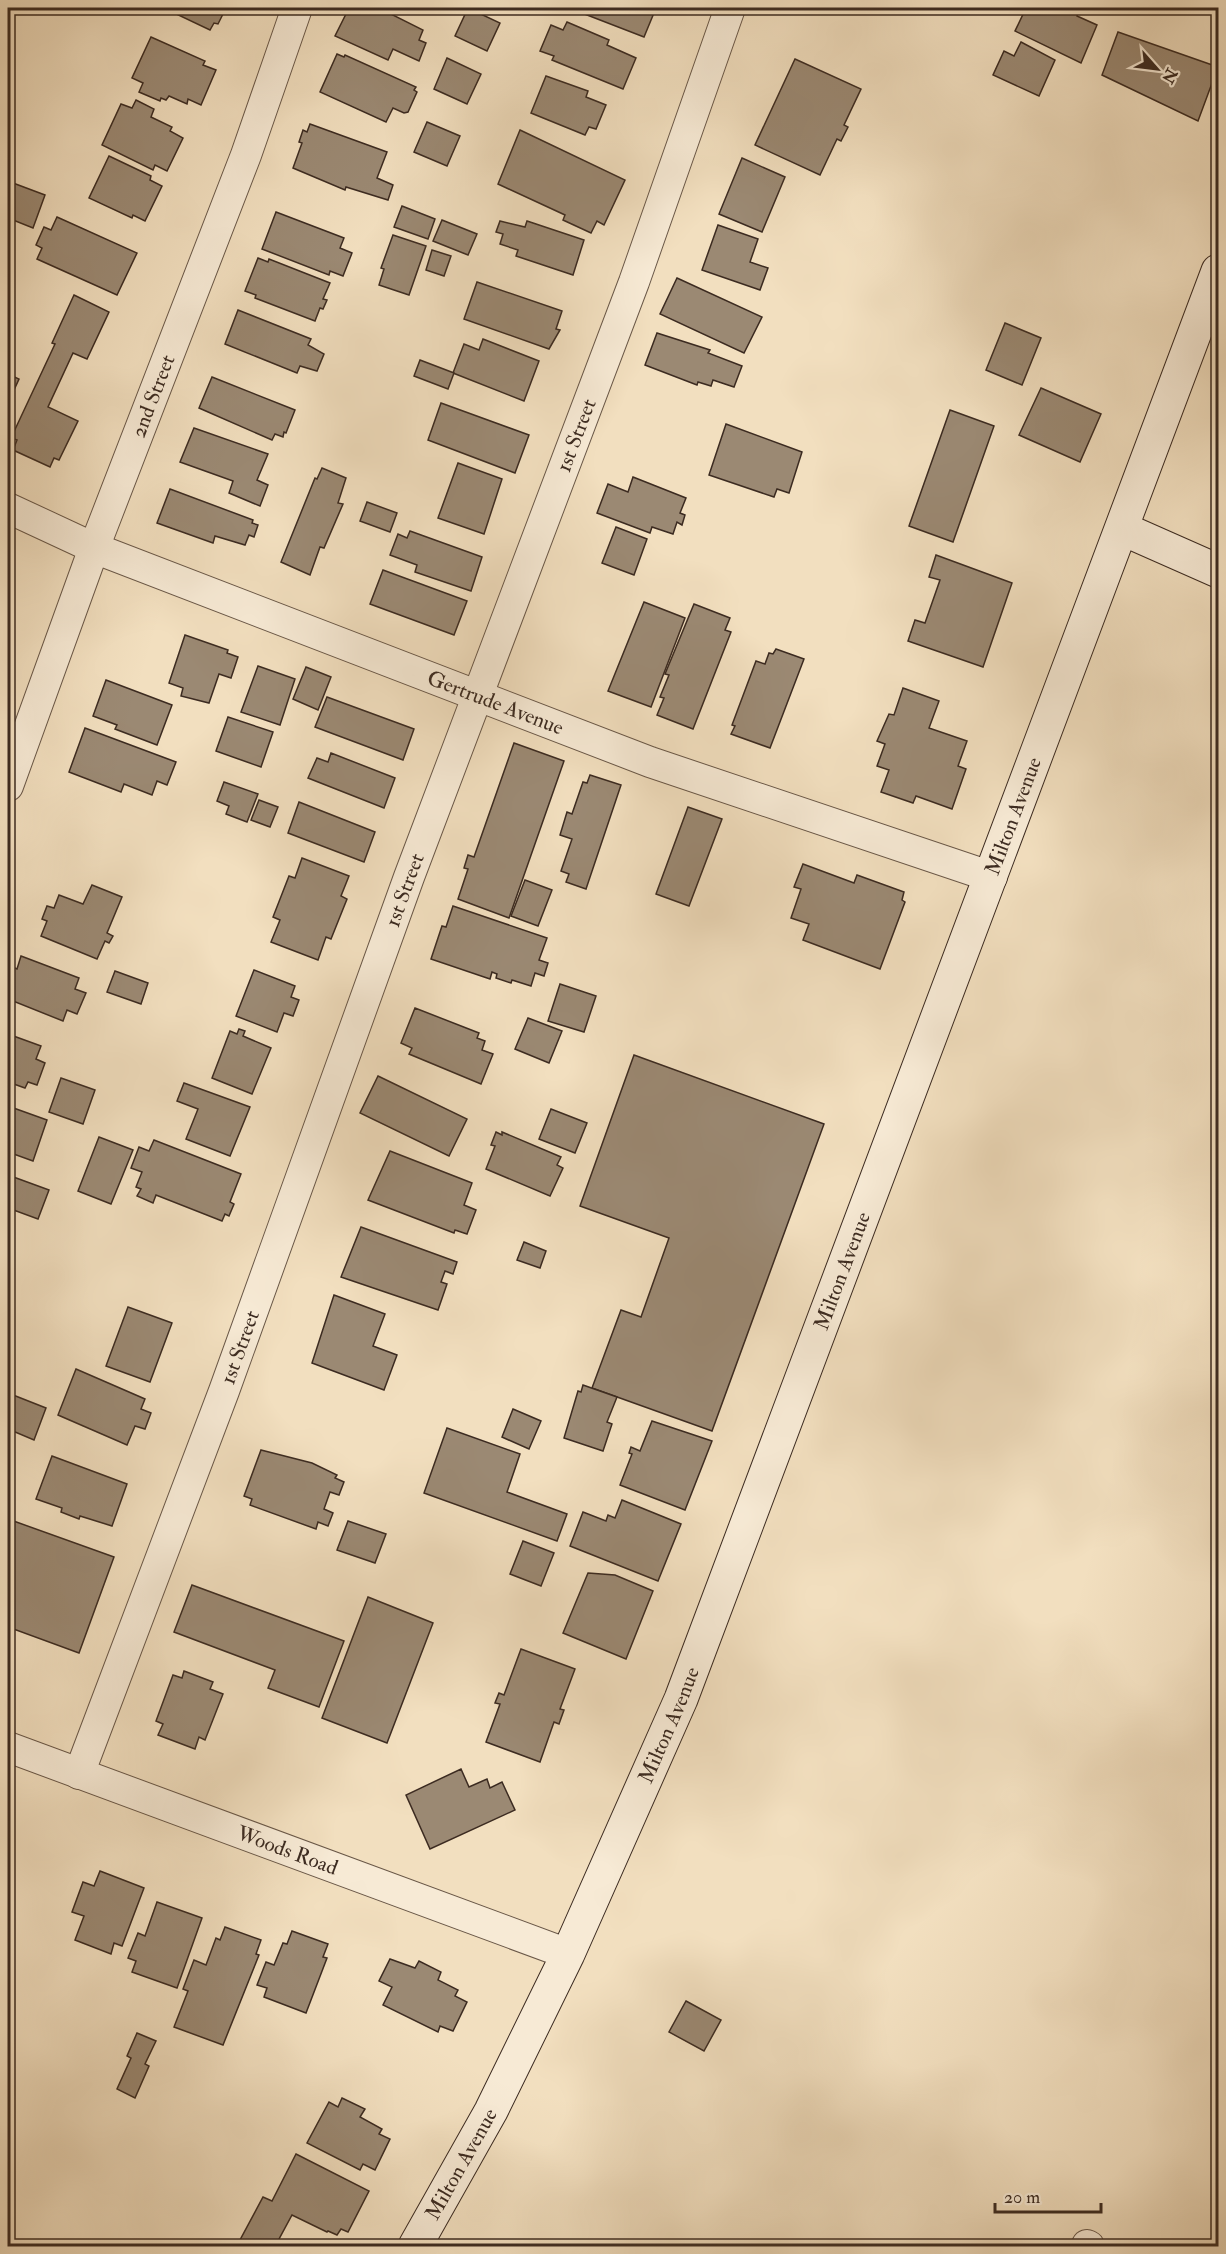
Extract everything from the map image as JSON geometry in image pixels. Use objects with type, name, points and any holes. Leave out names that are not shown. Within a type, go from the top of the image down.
[{"type":"main road","name":"Milton Avenue","points":[[415,2247],[491,2111],[568,1954],[681,1699],[1218,271]]},
{"type":"main road","points":[[1122,529],[1218,571]]},
{"type":"street","name":"2nd Street","points":[[8,786],[94,548],[246,155],[297,8]]},
{"type":"street","name":"1st Street","points":[[79,1774],[224,1391],[409,877],[634,282],[730,8]]},
{"type":"street","name":"Gertrude Avenue","points":[[8,508],[94,548],[650,762],[992,877]]},
{"type":"street","name":"Woods Road","points":[[8,1747],[568,1954]]},
{"type":"building","points":[[169,8],[226,8],[218,24],[214,23],[210,30],[172,12],[174,9]]},
{"type":"building","points":[[349,8],[379,8],[423,30],[419,40],[426,43],[419,61],[393,49],[388,60],[335,36]]},
{"type":"building","points":[[468,8],[500,23],[487,51],[455,36]]},
{"type":"building","points":[[569,8],[656,8],[644,37]]},
{"type":"building","points":[[1026,8],[1071,8],[1078,11],[1077,16],[1097,25],[1081,63],[1015,31]]},
{"type":"building","points":[[567,22],[609,40],[607,45],[636,58],[623,89],[552,60],[554,56],[540,51],[551,25],[563,30]]},
{"type":"building","points":[[1118,32],[1218,67],[1198,121],[1102,75]]},
{"type":"building","points":[[151,37],[205,61],[203,65],[216,70],[201,105],[188,99],[187,104],[169,96],[166,100],[161,98],[160,101],[139,92],[143,83],[132,78]]},
{"type":"building","points":[[1021,42],[1055,60],[1039,96],[993,75],[1004,51],[1014,56]]},
{"type":"building","points":[[337,54],[344,57],[345,55],[416,87],[414,90],[417,92],[408,112],[404,113],[393,108],[386,122],[320,92]]},
{"type":"building","points":[[447,58],[481,74],[467,104],[434,89]]},
{"type":"building","points":[[795,59],[861,89],[844,125],[848,127],[841,141],[837,139],[820,175],[755,145]]},
{"type":"building","points":[[546,76],[588,91],[586,97],[606,105],[596,129],[589,127],[585,135],[531,113]]},
{"type":"building","points":[[136,100],[154,109],[151,117],[172,127],[170,131],[183,138],[167,171],[155,165],[153,170],[102,145],[121,104],[132,108]]},
{"type":"building","points":[[427,122],[460,136],[447,166],[414,152]]},
{"type":"building","points":[[310,124],[387,152],[377,178],[393,185],[388,200],[346,187],[345,190],[293,168],[302,143],[299,142],[303,130],[307,132]]},
{"type":"building","points":[[520,130],[625,180],[604,225],[597,221],[591,233],[563,220],[565,215],[498,184]]},
{"type":"building","points":[[109,156],[151,176],[150,180],[162,186],[145,221],[133,215],[132,218],[89,198]]},
{"type":"building","points":[[742,158],[785,177],[762,232],[719,214]]},
{"type":"building","points":[[13,183],[45,195],[33,228],[8,218],[8,196]]},
{"type":"building","points":[[402,206],[435,219],[428,239],[394,227]]},
{"type":"building","points":[[276,212],[344,238],[340,248],[352,253],[343,276],[330,271],[329,275],[262,249]]},
{"type":"building","points":[[57,217],[137,253],[117,295],[37,259],[42,248],[36,245],[44,227],[51,230]]},
{"type":"building","points":[[442,220],[477,234],[468,255],[433,241]]},
{"type":"building","points":[[500,221],[525,227],[527,221],[584,240],[573,275],[516,256],[518,250],[500,244],[503,234],[496,232]]},
{"type":"building","points":[[718,225],[758,239],[750,262],[768,268],[760,290],[702,270]]},
{"type":"building","points":[[393,235],[426,246],[409,295],[379,285],[384,269],[381,268]]},
{"type":"building","points":[[432,250],[451,256],[444,276],[426,270]]},
{"type":"building","points":[[258,258],[268,262],[269,259],[330,283],[323,299],[327,300],[323,309],[320,308],[315,321],[255,298],[256,295],[245,291]]},
{"type":"building","points":[[677,278],[762,317],[744,353],[660,314]]},
{"type":"building","points":[[477,282],[562,311],[556,329],[560,330],[549,349],[464,319]]},
{"type":"building","points":[[74,295],[109,312],[87,359],[73,353],[48,407],[78,421],[59,460],[54,458],[50,467],[13,450],[17,440],[11,438],[55,344],[52,343]]},
{"type":"building","points":[[238,310],[311,339],[308,345],[324,354],[317,371],[300,366],[297,373],[225,344]]},
{"type":"building","points":[[1005,323],[1041,338],[1022,385],[986,370]]},
{"type":"building","points":[[657,333],[710,350],[708,353],[742,366],[734,387],[713,380],[711,386],[698,382],[697,385],[645,365]]},
{"type":"building","points":[[483,339],[539,361],[524,401],[453,373],[464,344],[479,350]]},
{"type":"building","points":[[420,360],[454,373],[448,389],[414,376]]},
{"type":"building","points":[[8,374],[19,379],[8,403]]},
{"type":"building","points":[[212,377],[295,410],[283,437],[275,434],[272,440],[199,408]]},
{"type":"building","points":[[1041,388],[1101,414],[1080,462],[1019,435]]},
{"type":"building","points":[[441,403],[529,435],[515,473],[428,440]]},
{"type":"building","points":[[950,410],[994,426],[953,542],[909,526]]},
{"type":"building","points":[[726,424],[802,452],[789,493],[777,489],[774,497],[709,475]]},
{"type":"building","points":[[194,428],[268,454],[257,480],[268,485],[260,506],[229,493],[233,481],[180,462]]},
{"type":"building","points":[[458,463],[502,479],[484,534],[438,518]]},
{"type":"building","points":[[322,468],[346,478],[338,503],[343,504],[324,548],[320,547],[310,575],[281,562],[315,478],[317,479]]},
{"type":"building","points":[[633,477],[686,498],[680,513],[685,515],[682,525],[677,522],[673,534],[652,527],[650,533],[597,513],[608,484],[628,492]]},
{"type":"building","points":[[170,489],[253,520],[252,523],[258,525],[254,537],[249,535],[245,545],[215,536],[213,543],[157,523]]},
{"type":"building","points":[[367,502],[397,513],[390,532],[360,521]]},
{"type":"building","points":[[616,527],[647,539],[634,575],[602,563]]},
{"type":"building","points":[[410,531],[482,557],[471,591],[415,572],[417,565],[390,555],[398,534],[407,538]]},
{"type":"building","points":[[936,555],[1012,583],[983,667],[908,641],[915,620],[925,623],[940,580],[929,577]]},
{"type":"building","points":[[383,570],[467,601],[454,635],[370,604]]},
{"type":"building","points":[[644,602],[685,618],[651,707],[608,691]]},
{"type":"building","points":[[694,604],[730,618],[725,630],[731,632],[693,729],[657,715],[664,698],[660,697],[669,675],[665,674]]},
{"type":"building","points":[[185,635],[228,650],[227,653],[238,657],[231,678],[219,674],[209,703],[181,696],[183,688],[169,683]]},
{"type":"building","points":[[776,649],[804,659],[770,748],[731,734],[735,726],[732,725],[756,661],[765,664],[769,653],[773,654]]},
{"type":"building","points":[[258,666],[295,679],[280,725],[241,712]]},
{"type":"building","points":[[306,667],[331,677],[318,710],[293,699]]},
{"type":"building","points":[[106,680],[172,705],[157,745],[115,729],[117,725],[93,716]]},
{"type":"building","points":[[903,688],[939,701],[929,728],[967,741],[958,766],[966,769],[952,809],[916,796],[913,803],[881,792],[889,770],[877,766],[885,744],[877,741],[889,714],[894,715]]},
{"type":"building","points":[[327,697],[414,729],[403,760],[315,727]]},
{"type":"building","points":[[228,717],[273,732],[261,767],[216,751]]},
{"type":"building","points":[[85,728],[176,762],[167,785],[157,781],[152,795],[124,784],[121,792],[69,772]]},
{"type":"building","points":[[514,743],[564,761],[509,918],[458,899],[468,869],[464,868],[468,855],[474,857]]},
{"type":"building","points":[[331,753],[395,778],[384,808],[308,778],[317,758],[328,762]]},
{"type":"building","points":[[590,775],[621,785],[586,889],[566,882],[569,874],[561,871],[572,839],[560,835],[567,812],[572,814],[583,782],[587,783]]},
{"type":"building","points":[[224,782],[258,794],[247,822],[226,814],[229,806],[217,801]]},
{"type":"building","points":[[259,800],[278,807],[270,827],[251,820]]},
{"type":"building","points":[[299,802],[375,832],[364,862],[288,833]]},
{"type":"building","points":[[688,807],[722,819],[689,906],[656,894]]},
{"type":"building","points":[[302,858],[349,876],[341,896],[347,899],[331,939],[326,937],[318,960],[271,942],[280,920],[273,917],[289,876],[295,878]]},
{"type":"building","points":[[803,864],[854,883],[857,875],[904,892],[902,900],[905,902],[880,969],[803,940],[809,924],[791,918],[801,889],[794,887]]},
{"type":"building","points":[[525,880],[552,890],[538,926],[511,916]]},
{"type":"building","points":[[92,885],[122,897],[107,933],[113,936],[109,943],[105,941],[97,959],[41,936],[47,921],[42,919],[47,906],[54,908],[59,895],[83,904]]},
{"type":"building","points":[[453,906],[547,938],[539,960],[548,963],[544,976],[535,973],[531,986],[512,980],[511,983],[496,978],[497,974],[492,972],[490,979],[431,959],[442,926],[446,927]]},
{"type":"building","points":[[21,956],[79,978],[75,989],[86,993],[77,1014],[67,1010],[63,1021],[8,999],[8,965],[17,969]]},
{"type":"building","points":[[254,970],[295,986],[291,997],[299,1000],[293,1016],[284,1013],[277,1032],[236,1016]]},
{"type":"building","points":[[115,971],[148,983],[141,1004],[107,992]]},
{"type":"building","points":[[560,984],[596,996],[584,1032],[548,1021]]},
{"type":"building","points":[[415,1008],[479,1033],[477,1038],[485,1041],[482,1050],[493,1054],[481,1084],[409,1054],[412,1048],[401,1043]]},
{"type":"building","points":[[528,1018],[562,1031],[549,1063],[515,1049]]},
{"type":"building","points":[[239,1029],[245,1031],[243,1036],[271,1048],[252,1094],[212,1078],[230,1031],[237,1034]]},
{"type":"building","points":[[8,1034],[41,1046],[36,1059],[45,1063],[37,1085],[28,1082],[25,1088],[8,1082]]},
{"type":"building","points":[[634,1055],[824,1124],[712,1431],[592,1388],[621,1310],[641,1317],[669,1238],[580,1206]]},
{"type":"building","points":[[378,1076],[467,1119],[449,1156],[360,1113]]},
{"type":"building","points":[[61,1078],[95,1090],[83,1124],[49,1112]]},
{"type":"building","points":[[184,1083],[250,1107],[230,1156],[186,1139],[198,1109],[177,1101]]},
{"type":"building","points":[[8,1106],[47,1120],[33,1161],[8,1152]]},
{"type":"building","points":[[551,1109],[587,1123],[575,1153],[539,1139]]},
{"type":"building","points":[[496,1132],[502,1135],[502,1132],[561,1157],[557,1165],[563,1168],[550,1196],[486,1169],[495,1146],[491,1145]]},
{"type":"building","points":[[99,1137],[133,1150],[111,1204],[78,1191]]},
{"type":"building","points":[[154,1140],[241,1174],[230,1202],[234,1204],[229,1216],[225,1214],[222,1221],[156,1195],[153,1203],[137,1196],[141,1189],[136,1187],[142,1172],[131,1168],[139,1147],[149,1151]]},
{"type":"building","points":[[390,1151],[472,1183],[464,1205],[476,1210],[467,1234],[455,1230],[454,1233],[368,1200]]},
{"type":"building","points":[[8,1175],[49,1190],[38,1219],[8,1208]]},
{"type":"building","points":[[361,1227],[457,1262],[453,1274],[445,1271],[441,1282],[447,1284],[438,1310],[341,1277]]},
{"type":"building","points":[[524,1242],[546,1251],[540,1268],[517,1260]]},
{"type":"building","points":[[334,1295],[385,1314],[373,1346],[397,1355],[384,1390],[312,1363]]},
{"type":"building","points":[[128,1307],[172,1323],[150,1382],[106,1366]]},
{"type":"building","points":[[76,1369],[145,1399],[141,1409],[151,1413],[145,1429],[135,1426],[127,1445],[58,1415]]},
{"type":"building","points":[[583,1385],[617,1397],[607,1422],[612,1424],[603,1451],[564,1438],[578,1391],[581,1392]]},
{"type":"building","points":[[8,1393],[46,1408],[34,1440],[8,1429]]},
{"type":"building","points":[[513,1409],[541,1421],[529,1449],[502,1437]]},
{"type":"building","points":[[652,1421],[712,1441],[685,1510],[620,1485],[632,1454],[629,1453],[631,1447],[640,1451]]},
{"type":"building","points":[[447,1428],[520,1454],[507,1492],[567,1514],[557,1541],[424,1493]]},
{"type":"building","points":[[261,1450],[312,1463],[337,1475],[335,1478],[344,1482],[339,1495],[330,1492],[324,1509],[333,1513],[328,1526],[318,1522],[316,1529],[250,1505],[252,1499],[244,1496]]},
{"type":"building","points":[[52,1456],[127,1484],[112,1526],[80,1516],[79,1519],[61,1512],[62,1508],[36,1499]]},
{"type":"building","points":[[622,1500],[681,1524],[658,1581],[570,1546],[583,1512],[606,1521],[608,1515],[615,1518]]},
{"type":"building","points":[[8,1519],[114,1557],[79,1653],[8,1627]]},
{"type":"building","points":[[348,1521],[386,1534],[375,1563],[337,1550]]},
{"type":"building","points":[[523,1541],[554,1553],[541,1586],[510,1574]]},
{"type":"building","points":[[588,1573],[615,1575],[653,1591],[626,1659],[563,1633]]},
{"type":"building","points":[[192,1585],[344,1641],[319,1707],[268,1688],[275,1670],[174,1632]]},
{"type":"building","points":[[368,1597],[433,1623],[387,1743],[322,1718]]},
{"type":"building","points":[[521,1649],[575,1669],[560,1709],[564,1710],[559,1724],[554,1722],[540,1762],[486,1742],[500,1704],[495,1703],[499,1693],[504,1695]]},
{"type":"building","points":[[184,1671],[213,1682],[210,1689],[223,1694],[205,1740],[199,1737],[195,1749],[158,1735],[163,1724],[156,1721],[173,1675],[182,1678]]},
{"type":"building","points":[[461,1769],[469,1787],[487,1779],[490,1788],[502,1782],[515,1810],[430,1849],[406,1795]]},
{"type":"building","points":[[100,1871],[144,1888],[122,1946],[114,1943],[111,1954],[75,1940],[84,1916],[72,1912],[83,1882],[94,1886]]},
{"type":"building","points":[[157,1902],[202,1918],[177,1988],[132,1972],[136,1961],[128,1958],[138,1933],[145,1936]]},
{"type":"building","points":[[225,1927],[261,1940],[256,1954],[259,1955],[223,2045],[174,2027],[188,1991],[183,1989],[194,1960],[206,1965],[216,1938],[220,1940]]},
{"type":"building","points":[[292,1931],[328,1944],[323,1957],[327,1958],[306,2013],[264,1997],[267,1988],[257,1985],[266,1962],[274,1965],[283,1943],[287,1944]]},
{"type":"building","points":[[390,1959],[415,1968],[419,1961],[441,1972],[438,1980],[458,1990],[455,1996],[467,2002],[453,2031],[440,2026],[438,2032],[383,2005],[392,1987],[379,1981]]},
{"type":"building","points":[[686,2001],[721,2020],[704,2051],[669,2032]]},
{"type":"building","points":[[137,2033],[156,2041],[145,2064],[149,2066],[135,2098],[117,2089],[131,2058],[127,2056]]},
{"type":"building","points":[[342,2098],[365,2109],[360,2117],[382,2129],[379,2134],[390,2139],[375,2170],[363,2164],[360,2170],[307,2143],[329,2102],[338,2107]]},
{"type":"building","points":[[296,2154],[369,2191],[348,2232],[341,2229],[337,2235],[327,2232],[292,2215],[278,2241],[290,2246],[252,2246],[240,2240],[263,2197],[272,2201]]}]
